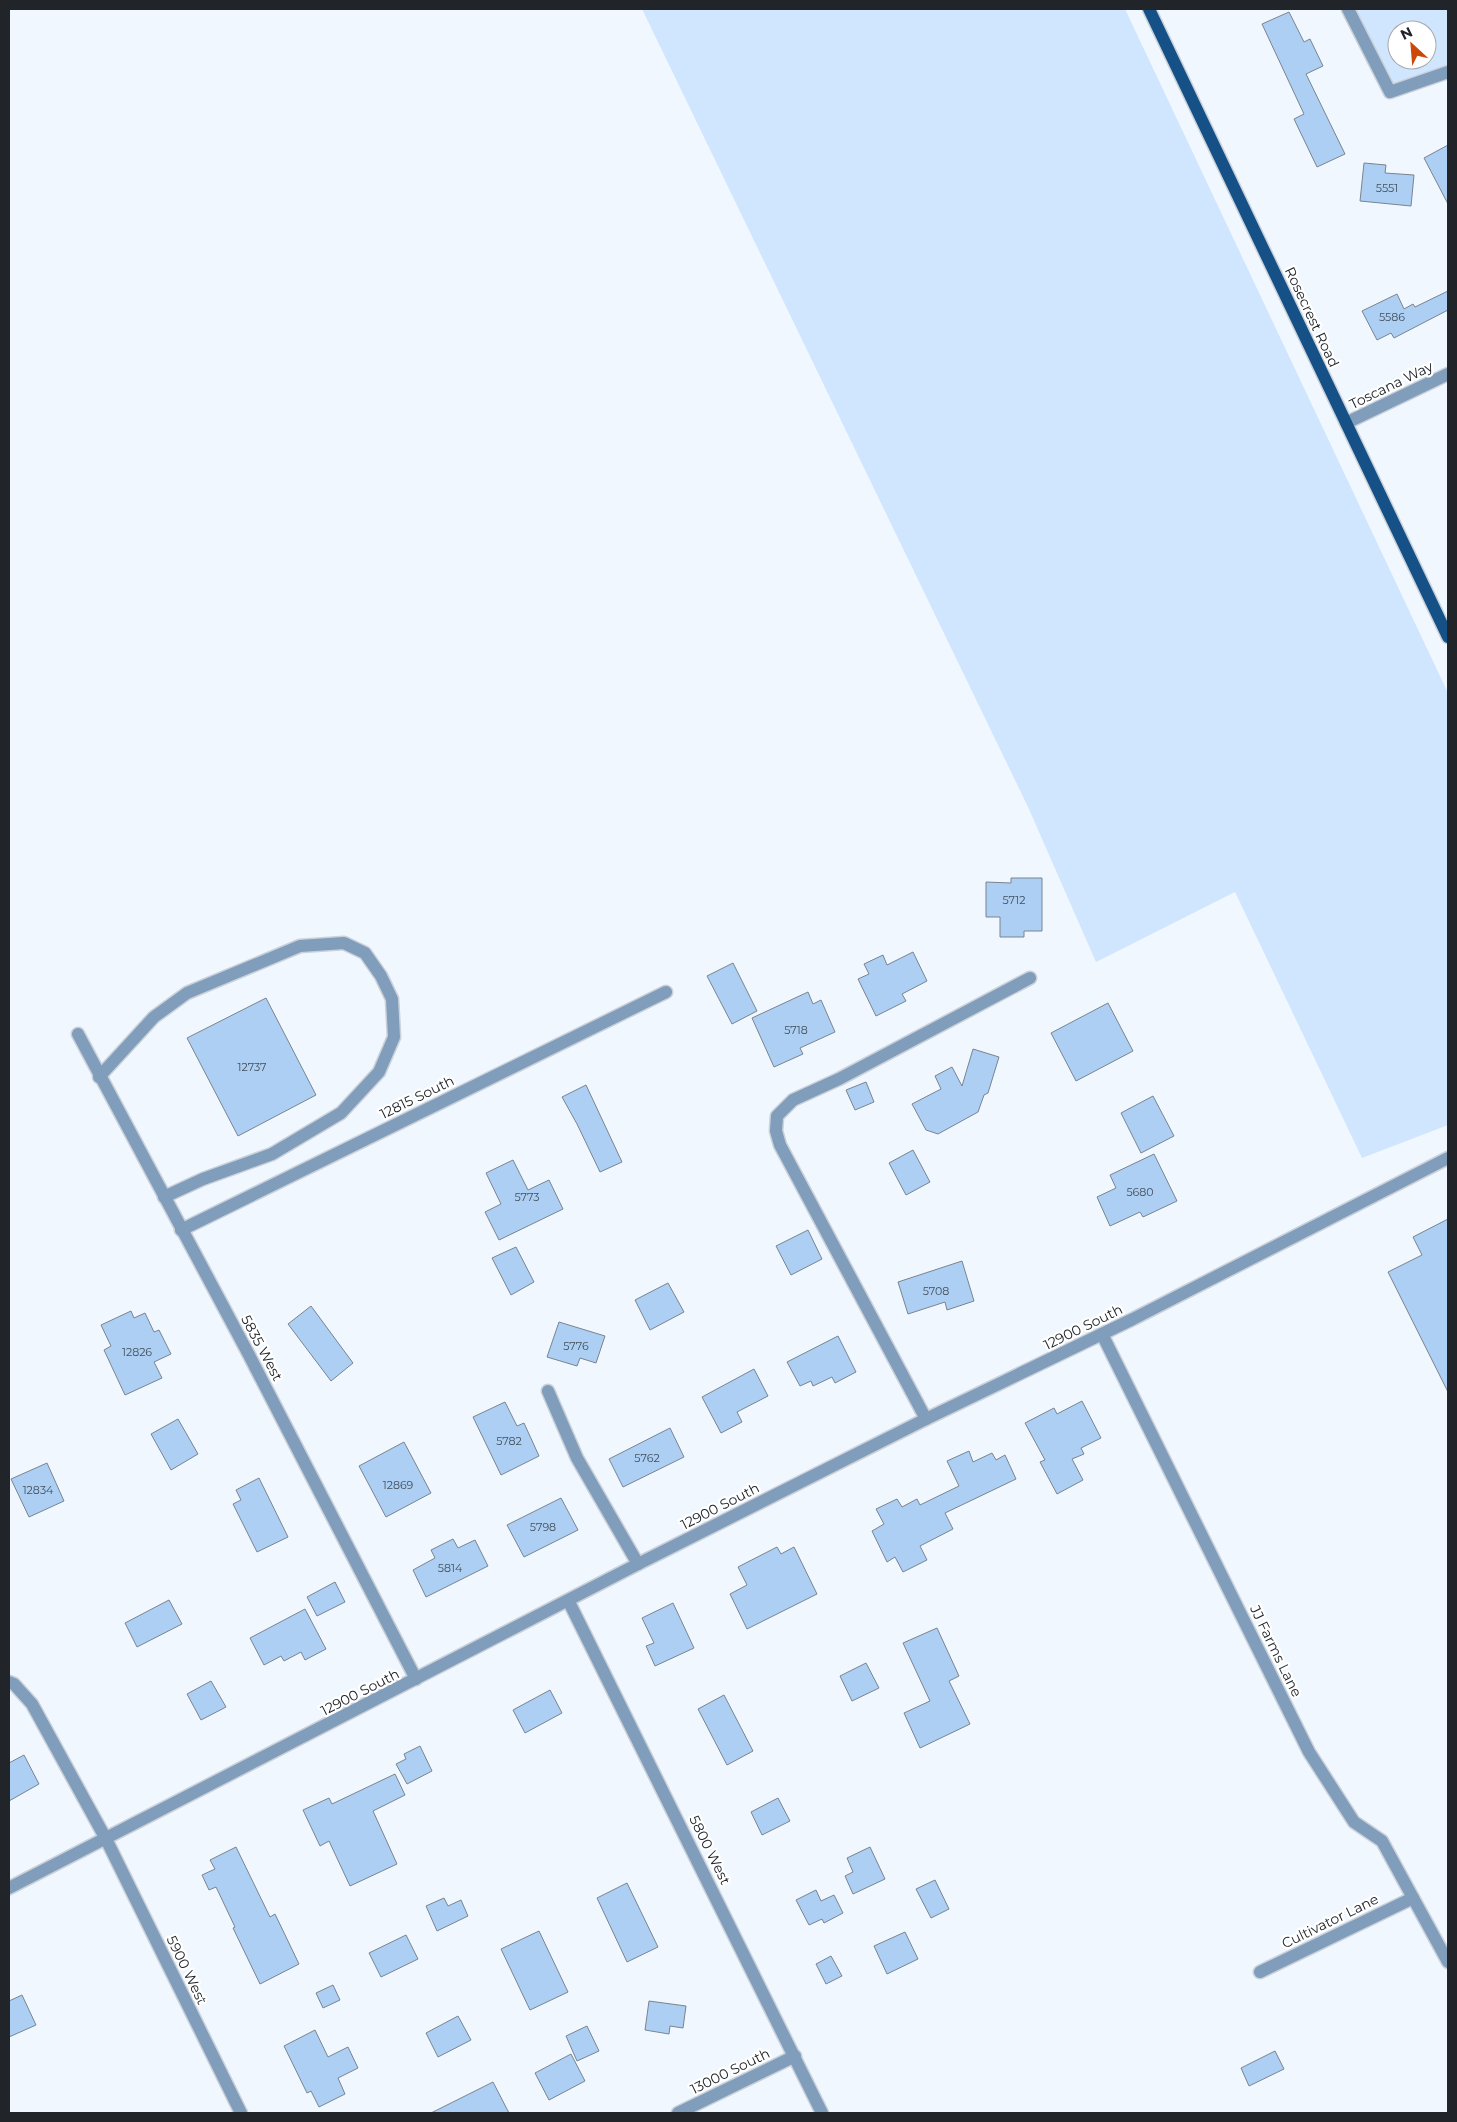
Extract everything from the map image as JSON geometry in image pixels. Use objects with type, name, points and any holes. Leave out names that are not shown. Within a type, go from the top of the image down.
[{"type":"main road","name":"Rosecrest Road","points":[[1149,9],[1448,637]]},
{"type":"street","points":[[1348,9],[1390,92],[1448,72]]},
{"type":"street","name":"Toscana Way","points":[[1346,423],[1448,374]]},
{"type":"street","points":[[99,1076],[154,1017],[187,993],[300,946],[344,943],[364,953],[381,976],[392,999],[394,1037],[379,1072],[341,1113],[272,1154],[202,1179],[164,1197]]},
{"type":"street","points":[[926,1419],[780,1145],[776,1131],[777,1116],[793,1100],[1030,978]]},
{"type":"street","name":"12815 South","points":[[181,1230],[666,992]]},
{"type":"street","name":"5835 West","points":[[78,1034],[249,1355],[416,1679]]},
{"type":"street","name":"12900 South","points":[[9,1888],[569,1602],[638,1564],[926,1419],[1102,1334],[1448,1158]]},
{"type":"street","name":"JJ Farms Lane","points":[[1102,1334],[1309,1752],[1354,1822],[1382,1841],[1448,1962]]},
{"type":"street","points":[[548,1391],[578,1458],[638,1564]]},
{"type":"street","name":"5800 West","points":[[569,1602],[822,2113]]},
{"type":"street","name":"5900 West","points":[[9,1682],[14,1684],[32,1704],[106,1839],[242,2113]]},
{"type":"street","name":"Cultivator Lane","points":[[1260,1972],[1413,1898]]},
{"type":"street","name":"13000 South","points":[[678,2113],[795,2056]]},
{"type":"shaded area","points":[[642,9],[1125,9],[1448,693],[1448,1125],[1362,1158],[1235,892],[1096,962],[1028,807]]},
{"type":"shaded area","points":[[1348,9],[1448,9],[1448,72],[1390,92]]},
{"type":"building","points":[[1289,12],[1304,42],[1310,39],[1323,66],[1306,74],[1345,154],[1317,167],[1294,119],[1304,114],[1262,24]]},
{"type":"building","points":[[1448,145],[1448,204],[1424,158]]},
{"type":"building","points":[[1364,163],[1386,165],[1385,173],[1414,175],[1411,206],[1360,201]]},
{"type":"building","points":[[1448,291],[1448,310],[1394,338],[1391,333],[1377,340],[1362,311],[1397,294],[1404,309],[1413,304],[1415,307]]},
{"type":"building","points":[[1011,878],[1042,878],[1042,931],[1024,931],[1024,937],[1000,937],[1000,917],[986,917],[986,882],[1011,883]]},
{"type":"building","points":[[913,952],[927,981],[902,994],[906,1001],[876,1016],[858,979],[869,974],[864,964],[883,955],[887,965]]},
{"type":"building","points":[[733,963],[757,1011],[732,1024],[707,976]]},
{"type":"building","points":[[808,992],[813,1004],[821,1000],[835,1032],[800,1048],[803,1054],[774,1067],[752,1018]]},
{"type":"building","points":[[266,998],[316,1095],[238,1136],[187,1038]]},
{"type":"building","points":[[1108,1003],[1133,1051],[1076,1081],[1051,1033]]},
{"type":"building","points":[[973,1049],[999,1057],[988,1093],[984,1095],[978,1112],[938,1134],[926,1130],[912,1104],[941,1089],[935,1076],[952,1067],[962,1086]]},
{"type":"building","points":[[866,1082],[874,1102],[855,1110],[846,1090]]},
{"type":"building","points":[[586,1085],[622,1162],[600,1172],[562,1097]]},
{"type":"building","points":[[1153,1096],[1174,1136],[1141,1153],[1121,1113]]},
{"type":"building","points":[[913,1150],[930,1182],[906,1195],[889,1163]]},
{"type":"building","points":[[1154,1154],[1177,1201],[1143,1217],[1140,1212],[1110,1226],[1097,1197],[1116,1188],[1110,1175]]},
{"type":"building","points":[[513,1160],[528,1190],[549,1180],[563,1209],[499,1240],[485,1212],[501,1204],[486,1173]]},
{"type":"building","points":[[1448,1219],[1448,1392],[1388,1272],[1422,1255],[1413,1237]]},
{"type":"building","points":[[808,1230],[822,1259],[791,1275],[776,1246]]},
{"type":"building","points":[[516,1247],[534,1282],[511,1295],[492,1258]]},
{"type":"building","points":[[962,1261],[974,1301],[947,1310],[945,1302],[908,1314],[898,1282]]},
{"type":"building","points":[[668,1283],[684,1312],[650,1330],[635,1300]]},
{"type":"building","points":[[311,1306],[353,1363],[331,1381],[288,1324]]},
{"type":"building","points":[[131,1311],[134,1318],[145,1313],[154,1332],[159,1330],[171,1354],[154,1362],[162,1378],[125,1395],[104,1350],[111,1346],[101,1325]]},
{"type":"building","points":[[559,1322],[605,1336],[596,1363],[580,1358],[577,1366],[547,1357]]},
{"type":"building","points":[[838,1336],[856,1372],[835,1383],[832,1377],[813,1386],[811,1381],[800,1386],[787,1362]]},
{"type":"building","points":[[754,1369],[768,1396],[737,1412],[742,1422],[721,1433],[702,1397]]},
{"type":"building","points":[[1082,1401],[1101,1438],[1081,1448],[1084,1454],[1072,1459],[1083,1480],[1057,1494],[1040,1462],[1045,1460],[1025,1423],[1054,1408],[1057,1414]]},
{"type":"building","points":[[505,1402],[517,1426],[524,1423],[539,1456],[501,1475],[473,1417]]},
{"type":"building","points":[[178,1419],[198,1454],[171,1470],[151,1434]]},
{"type":"building","points":[[670,1428],[684,1457],[623,1487],[609,1459]]},
{"type":"building","points":[[404,1442],[431,1493],[386,1517],[359,1466]]},
{"type":"building","points":[[969,1451],[973,1462],[992,1453],[996,1460],[1005,1455],[1016,1479],[945,1513],[953,1529],[920,1546],[927,1560],[903,1572],[895,1557],[887,1562],[872,1531],[884,1524],[876,1509],[897,1499],[902,1507],[917,1499],[920,1505],[959,1486],[947,1461]]},
{"type":"building","points":[[47,1463],[64,1501],[29,1517],[11,1479]]},
{"type":"building","points":[[259,1478],[288,1537],[257,1552],[233,1504],[241,1500],[236,1490]]},
{"type":"building","points":[[561,1498],[578,1530],[524,1557],[507,1525]]},
{"type":"building","points":[[453,1539],[458,1548],[475,1540],[488,1566],[426,1597],[413,1570],[435,1558],[431,1550]]},
{"type":"building","points":[[777,1547],[781,1554],[794,1547],[817,1594],[747,1629],[730,1594],[747,1585],[738,1567]]},
{"type":"building","points":[[335,1582],[345,1602],[317,1616],[307,1597]]},
{"type":"building","points":[[169,1600],[182,1624],[137,1647],[125,1623]]},
{"type":"building","points":[[673,1603],[694,1648],[655,1666],[646,1646],[654,1643],[642,1618]]},
{"type":"building","points":[[305,1609],[326,1649],[305,1660],[301,1652],[284,1661],[281,1656],[264,1665],[250,1638]]},
{"type":"building","points":[[937,1628],[959,1676],[949,1681],[970,1724],[920,1748],[904,1713],[930,1701],[903,1643]]},
{"type":"building","points":[[866,1663],[879,1688],[852,1701],[840,1676]]},
{"type":"building","points":[[211,1681],[226,1707],[201,1720],[187,1694]]},
{"type":"building","points":[[550,1690],[562,1713],[525,1733],[513,1710]]},
{"type":"building","points":[[724,1695],[753,1751],[727,1765],[698,1709]]},
{"type":"building","points":[[420,1746],[432,1771],[407,1784],[396,1764],[406,1759],[404,1754]]},
{"type":"building","points":[[24,1755],[39,1784],[9,1801],[9,1763]]},
{"type":"building","points":[[395,1774],[405,1795],[373,1811],[397,1864],[350,1886],[329,1841],[320,1846],[303,1810],[329,1798],[332,1804]]},
{"type":"building","points":[[778,1798],[790,1821],[762,1835],[751,1812]]},
{"type":"building","points":[[236,1847],[270,1917],[275,1914],[299,1964],[260,1984],[216,1887],[209,1890],[202,1875],[215,1869],[210,1860]]},
{"type":"building","points":[[870,1847],[885,1879],[853,1894],[845,1876],[853,1872],[847,1858]]},
{"type":"building","points":[[935,1880],[949,1909],[931,1918],[916,1889]]},
{"type":"building","points":[[627,1883],[658,1947],[627,1962],[597,1898]]},
{"type":"building","points":[[816,1890],[821,1901],[834,1895],[843,1913],[824,1923],[822,1919],[809,1925],[796,1900]]},
{"type":"building","points":[[444,1898],[448,1906],[461,1900],[468,1916],[437,1931],[426,1906]]},
{"type":"building","points":[[539,1931],[568,1992],[530,2010],[501,1949]]},
{"type":"building","points":[[905,1932],[918,1959],[887,1974],[874,1946]]},
{"type":"building","points":[[406,1935],[418,1959],[381,1977],[369,1953]]},
{"type":"building","points":[[831,1956],[842,1976],[826,1984],[816,1964]]},
{"type":"building","points":[[333,1985],[340,2000],[323,2008],[316,1993]]},
{"type":"building","points":[[22,1995],[36,2025],[9,2037],[9,2001]]},
{"type":"building","points":[[649,2001],[686,2006],[683,2028],[670,2026],[669,2034],[645,2030]]},
{"type":"building","points":[[458,2016],[471,2040],[438,2057],[426,2033]]},
{"type":"building","points":[[587,2026],[599,2051],[577,2061],[566,2036]]},
{"type":"building","points":[[315,2030],[328,2057],[348,2047],[358,2068],[338,2078],[345,2094],[319,2107],[311,2091],[307,2093],[284,2046]]},
{"type":"building","points":[[1275,2051],[1284,2069],[1249,2086],[1241,2068]]},
{"type":"building","points":[[571,2054],[585,2081],[549,2100],[535,2073]]},
{"type":"building","points":[[493,2082],[509,2113],[431,2113]]}]
